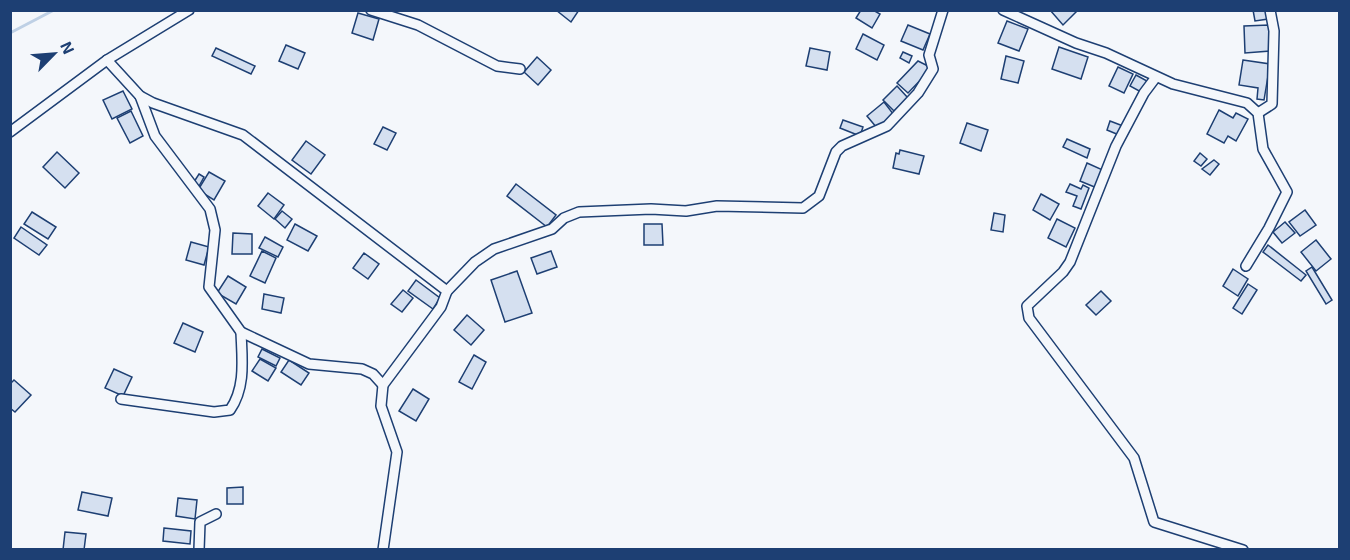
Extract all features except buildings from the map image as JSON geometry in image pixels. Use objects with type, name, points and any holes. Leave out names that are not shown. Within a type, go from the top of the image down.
[{"type":"street","points":[[10,132],[107,60],[189,10]]},
{"type":"street","points":[[371,10],[418,25],[497,66],[520,69]]},
{"type":"street","points":[[383,549],[397,452],[381,406],[383,386],[441,307],[447,291],[475,262],[494,249],[552,229],[564,218],[579,212],[651,209],[686,211],[717,206],[803,208],[819,196],[836,152],[842,146],[887,126],[918,93],[933,69],[929,55],[943,10]]},
{"type":"street","points":[[1003,10],[1173,84],[1247,103],[1258,112],[1263,149],[1287,192],[1246,266]]},
{"type":"street","points":[[1258,112],[1272,104],[1274,31],[1270,10]]},
{"type":"street","points":[[107,60],[140,96],[153,103],[243,135],[447,291]]},
{"type":"street","points":[[1156,77],[1144,93],[1116,146],[1070,262],[1064,272],[1027,306],[1029,318],[1134,458],[1154,522],[1243,549]]},
{"type":"street","points":[[140,96],[155,136],[210,209],[215,230],[209,287],[241,332],[309,364],[362,369],[373,374],[383,386]]},
{"type":"street","points":[[121,399],[214,412],[230,410],[238,398],[242,375],[241,332]]},
{"type":"street","points":[[199,549],[200,522],[216,514]]},
{"type":"waterway","points":[[10,33],[54,10]]}]
